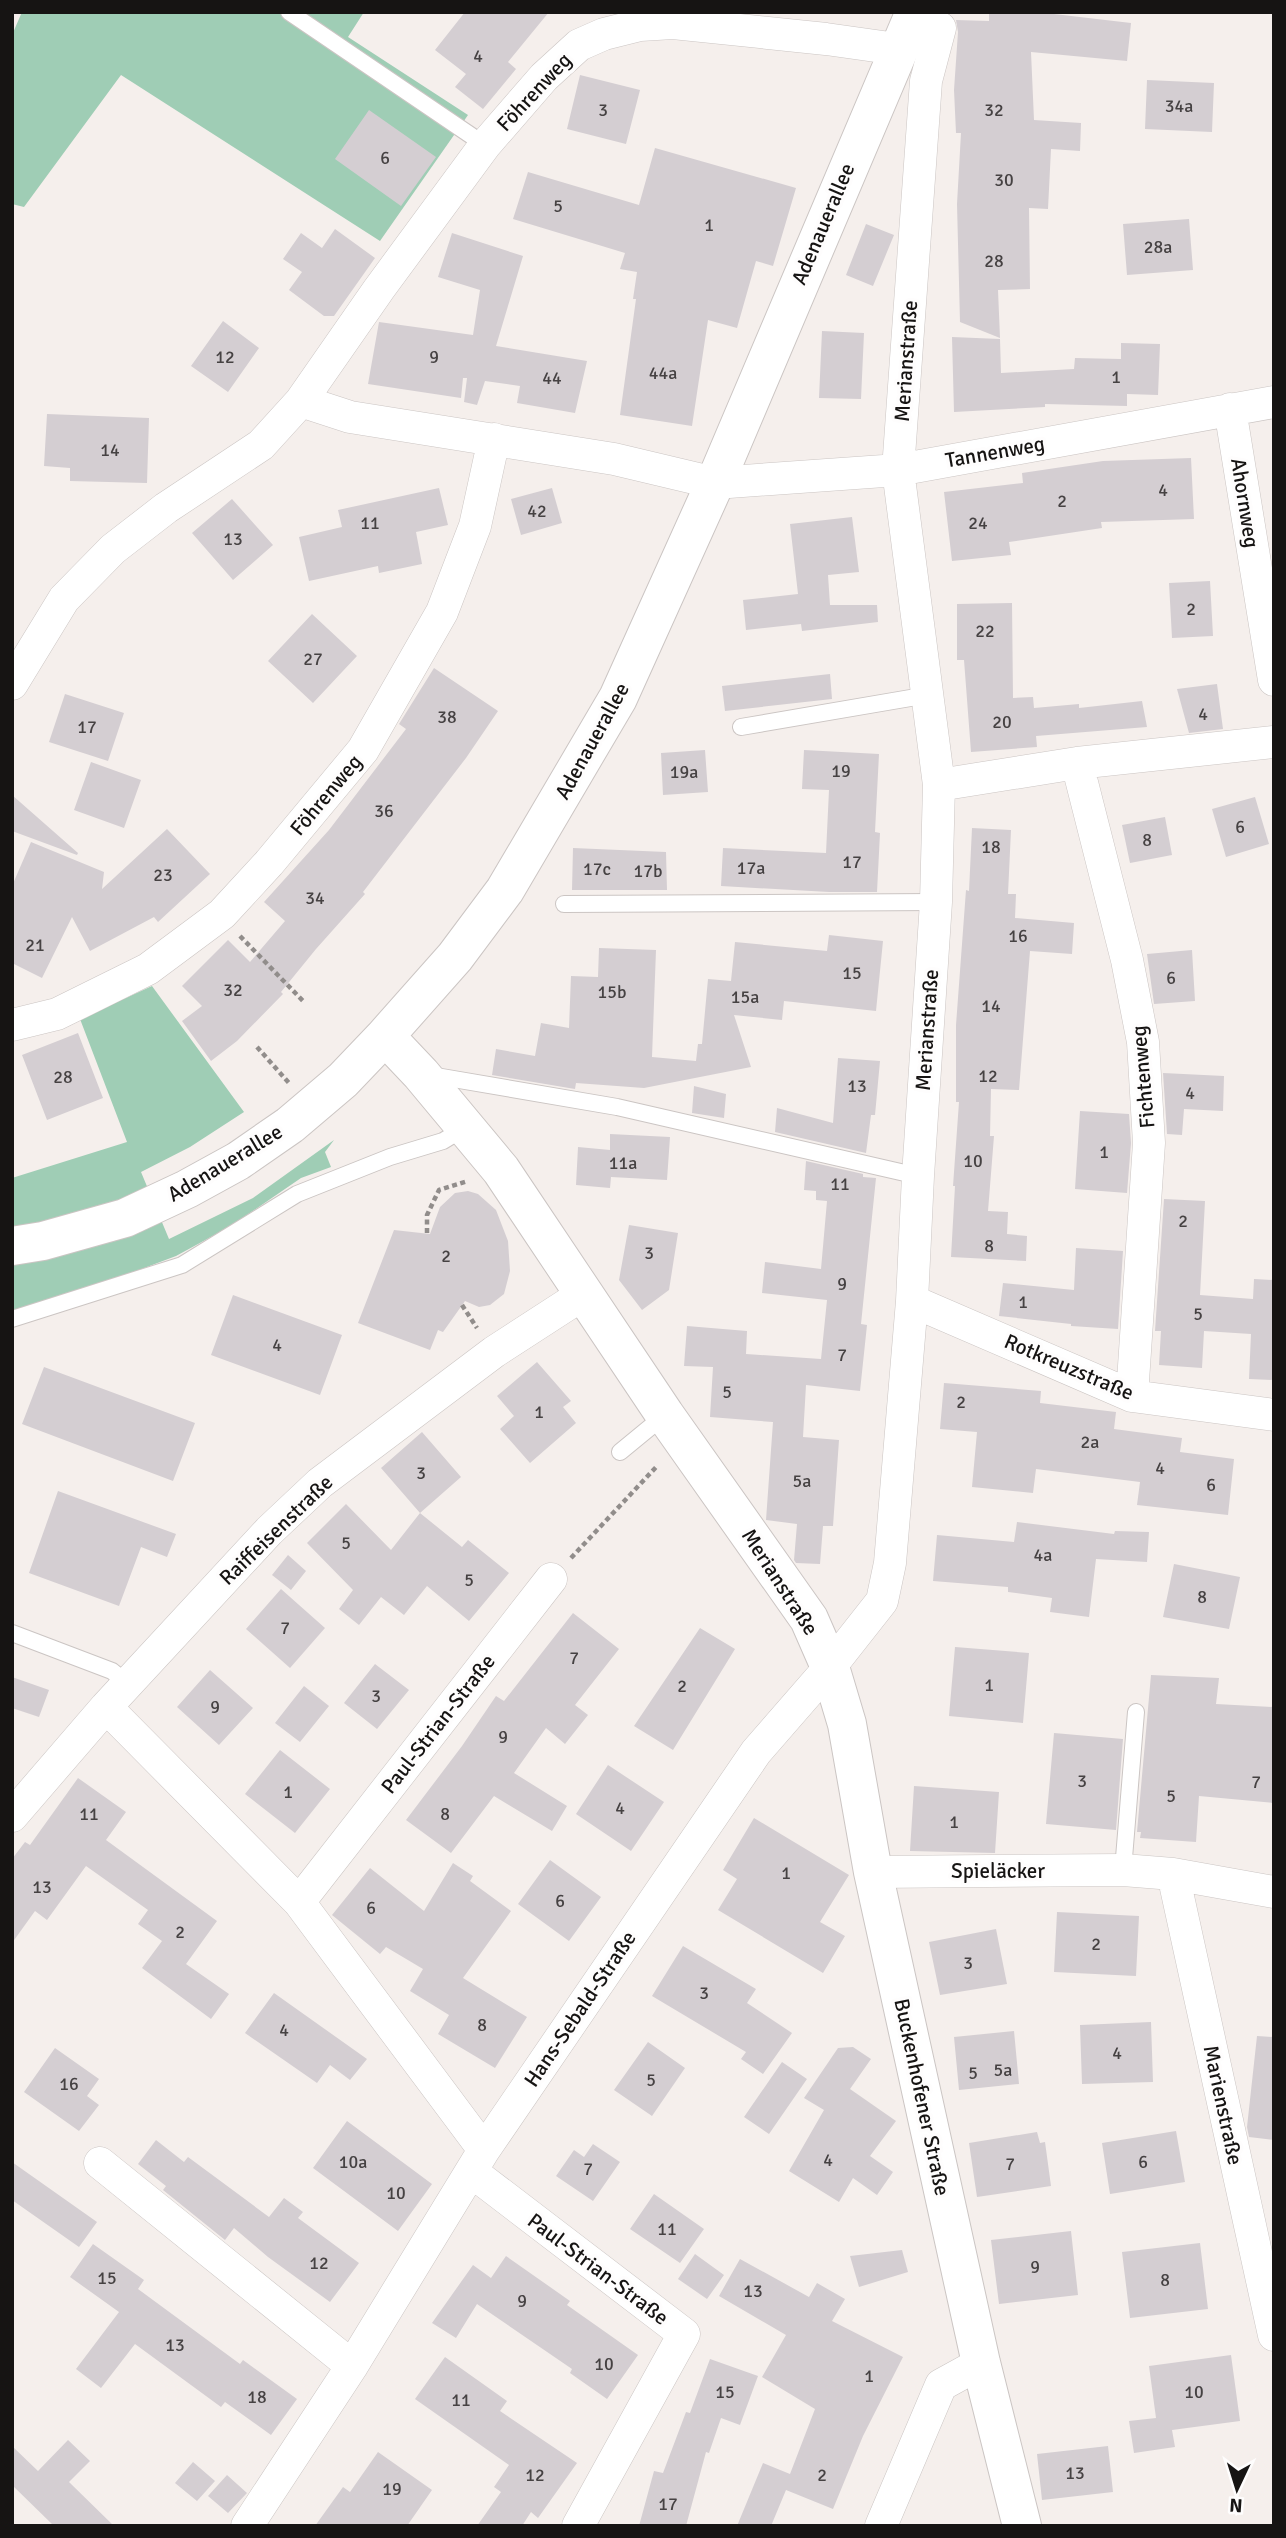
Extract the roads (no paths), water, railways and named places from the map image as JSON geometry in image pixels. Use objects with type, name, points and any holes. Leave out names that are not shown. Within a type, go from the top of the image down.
[{"type":"street","name":"Föhrenweg","points":[[12,684],[64,599],[113,549],[166,508],[261,445],[301,401],[485,145],[544,77],[579,45],[604,34],[670,18],[897,49]]},
{"type":"street","name":"Adenauerallee","points":[[12,1246],[43,1241],[125,1218],[238,1161],[290,1125],[344,1080],[455,957],[505,890],[618,698],[715,483],[897,49],[927,20]]},
{"type":"street","name":"Merianstraße","points":[[385,1036],[421,1074],[501,1170],[674,1427],[809,1619],[830,1667],[882,1601],[890,1563],[912,1301],[936,902],[939,786],[898,470],[926,81],[927,20]]},
{"type":"street","points":[[301,401],[350,416],[614,459],[715,483]]},
{"type":"street","name":"Tannenweg","points":[[715,483],[898,470],[1274,402]]},
{"type":"street","name":"Ahornweg","points":[[1230,409],[1274,680]]},
{"type":"street","name":"Föhrenweg","points":[[12,1026],[57,1014],[148,969],[222,914],[269,863],[363,750],[442,612],[475,526],[494,439]]},
{"type":"street","points":[[939,786],[1077,763],[1274,743]]},
{"type":"street","name":"Fichtenweg","points":[[1077,763],[1127,960],[1143,1042],[1149,1143],[1132,1396]]},
{"type":"street","name":"Raiffeisenstraße","points":[[12,1816],[106,1707],[269,1531],[320,1483],[494,1352],[585,1293]]},
{"type":"street","name":"Rotkreuzstraße","points":[[912,1301],[1132,1396],[1274,1415]]},
{"type":"street","name":"Paul-Strian-Straße","points":[[299,1902],[551,1579]]},
{"type":"street","name":"Buckenhofener Straße","points":[[830,1667],[847,1724],[873,1872],[981,2363],[1022,2526]]},
{"type":"street","name":"Hans-Sebald-Straße","points":[[247,2526],[352,2366],[478,2161],[756,1752],[830,1667]]},
{"type":"street","name":"Paul-Strian-Straße","points":[[106,1707],[299,1902],[478,2161],[684,2334],[578,2526]]},
{"type":"street","name":"Spieläcker","points":[[873,1872],[1123,1870],[1173,1874],[1274,1892]]},
{"type":"street","name":"Marienstraße","points":[[1173,1874],[1268,2284],[1274,2335]]},
{"type":"street","points":[[100,2163],[352,2366]]},
{"type":"street","points":[[881,2526],[941,2385],[981,2363]]},
{"type":"lane","points":[[289,12],[485,145]]},
{"type":"lane","points":[[741,727],[928,695]]},
{"type":"lane","points":[[564,904],[936,902]]},
{"type":"lane","points":[[421,1074],[617,1107],[918,1176]]},
{"type":"lane","points":[[12,1319],[181,1265],[297,1194],[390,1157],[443,1141],[466,1127]]},
{"type":"lane","points":[[620,1452],[674,1427]]},
{"type":"lane","points":[[12,1633],[112,1671],[128,1684]]},
{"type":"lane","points":[[1123,1870],[1136,1712]]}]
